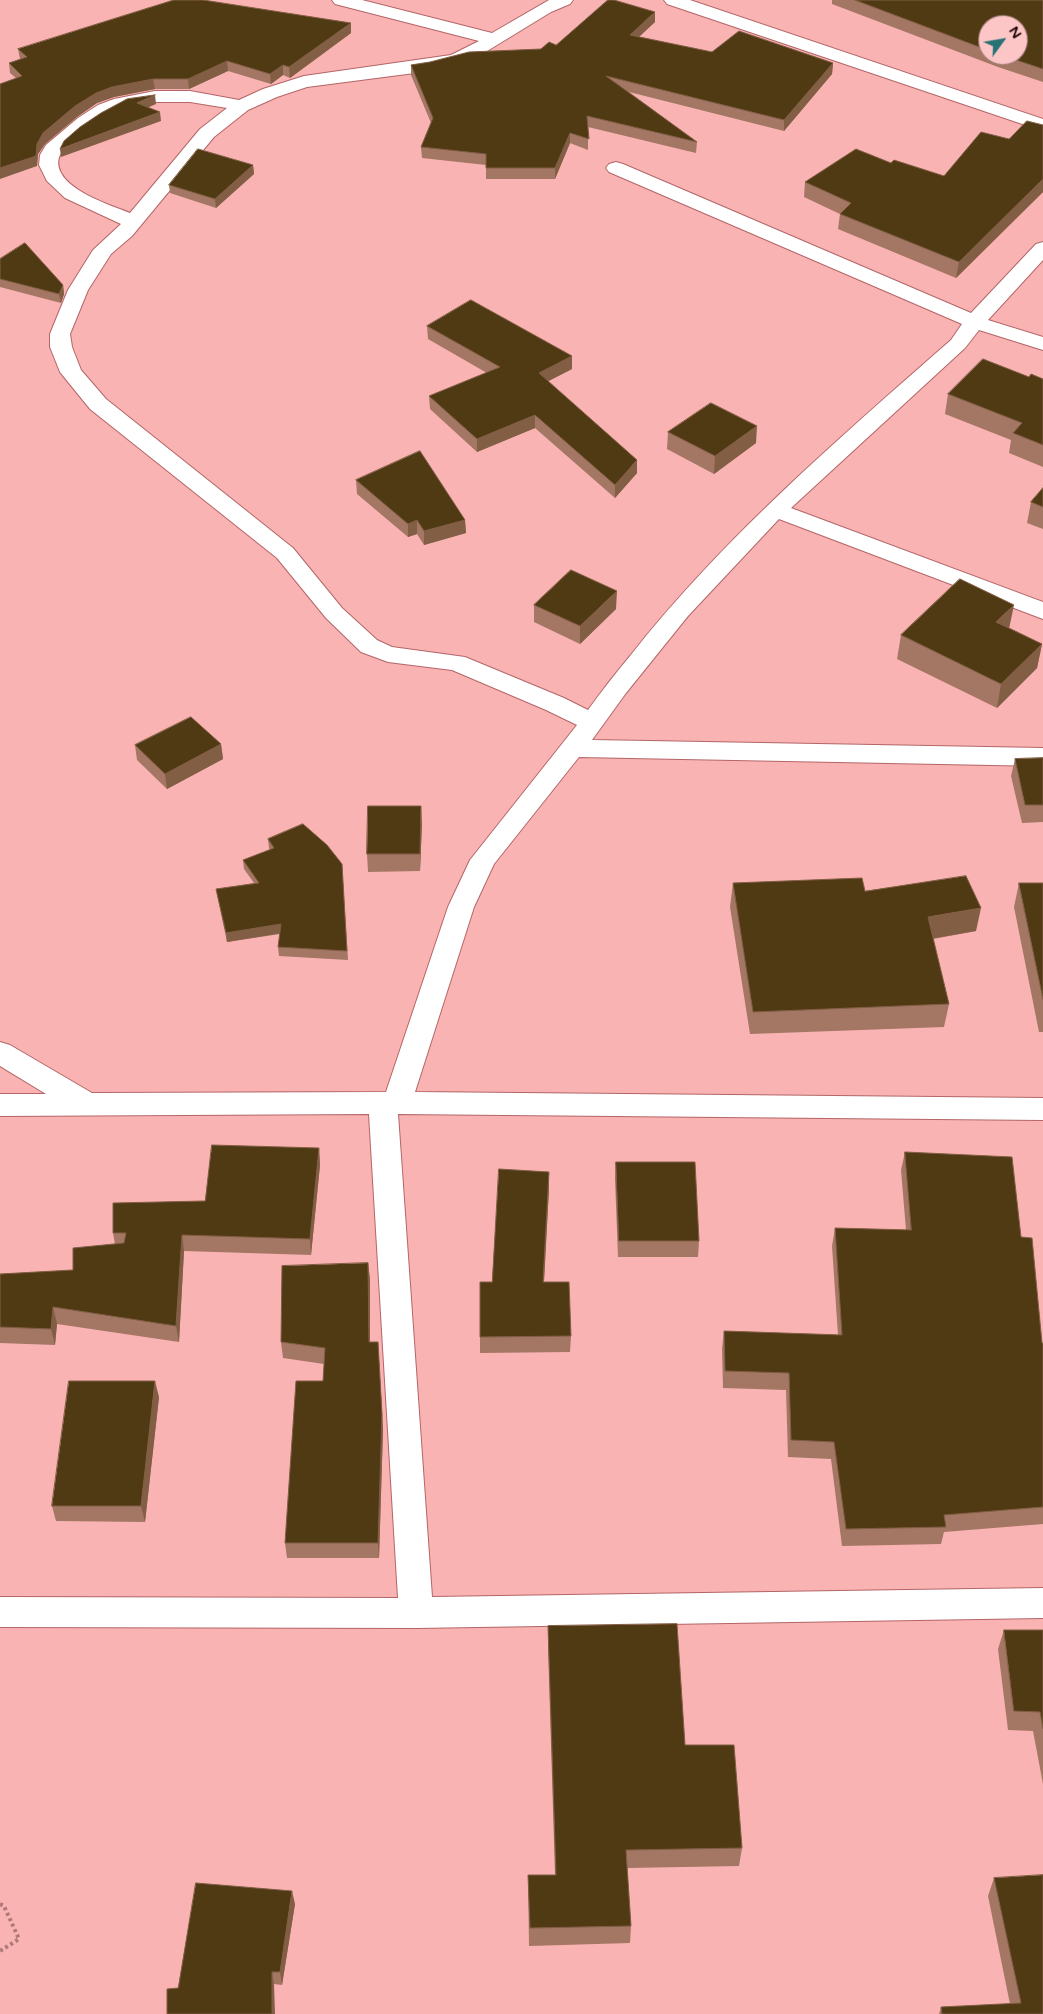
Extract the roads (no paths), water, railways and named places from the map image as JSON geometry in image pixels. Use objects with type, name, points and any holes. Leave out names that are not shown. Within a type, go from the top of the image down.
[{"type":"street","points":[[341,0],[494,39]]},
{"type":"street","points":[[673,0],[1043,125]]},
{"type":"street","points":[[550,3],[494,39],[456,60],[430,66],[385,70],[304,82],[270,93],[241,106],[207,133],[133,222],[103,250],[78,290],[60,334],[61,347],[71,372],[98,404],[285,553],[334,613],[369,646],[388,654],[456,663],[555,704],[592,723]]},
{"type":"street","points":[[133,222],[78,198],[60,186],[49,168],[49,157],[53,148],[104,110],[150,96],[219,100],[241,106]]},
{"type":"street","points":[[616,168],[974,322],[1043,344]]},
{"type":"street","points":[[416,1613],[390,1103],[461,908],[483,860],[592,723],[606,700],[696,592],[829,458],[958,344],[974,322],[1043,248]]},
{"type":"street","points":[[776,510],[1043,611]]},
{"type":"street","points":[[572,748],[1043,757]]},
{"type":"street","points":[[0,1053],[87,1104]]},
{"type":"street","points":[[0,1105],[390,1103],[1043,1110]]},
{"type":"street","points":[[0,1612],[416,1613],[1043,1603]]}]
